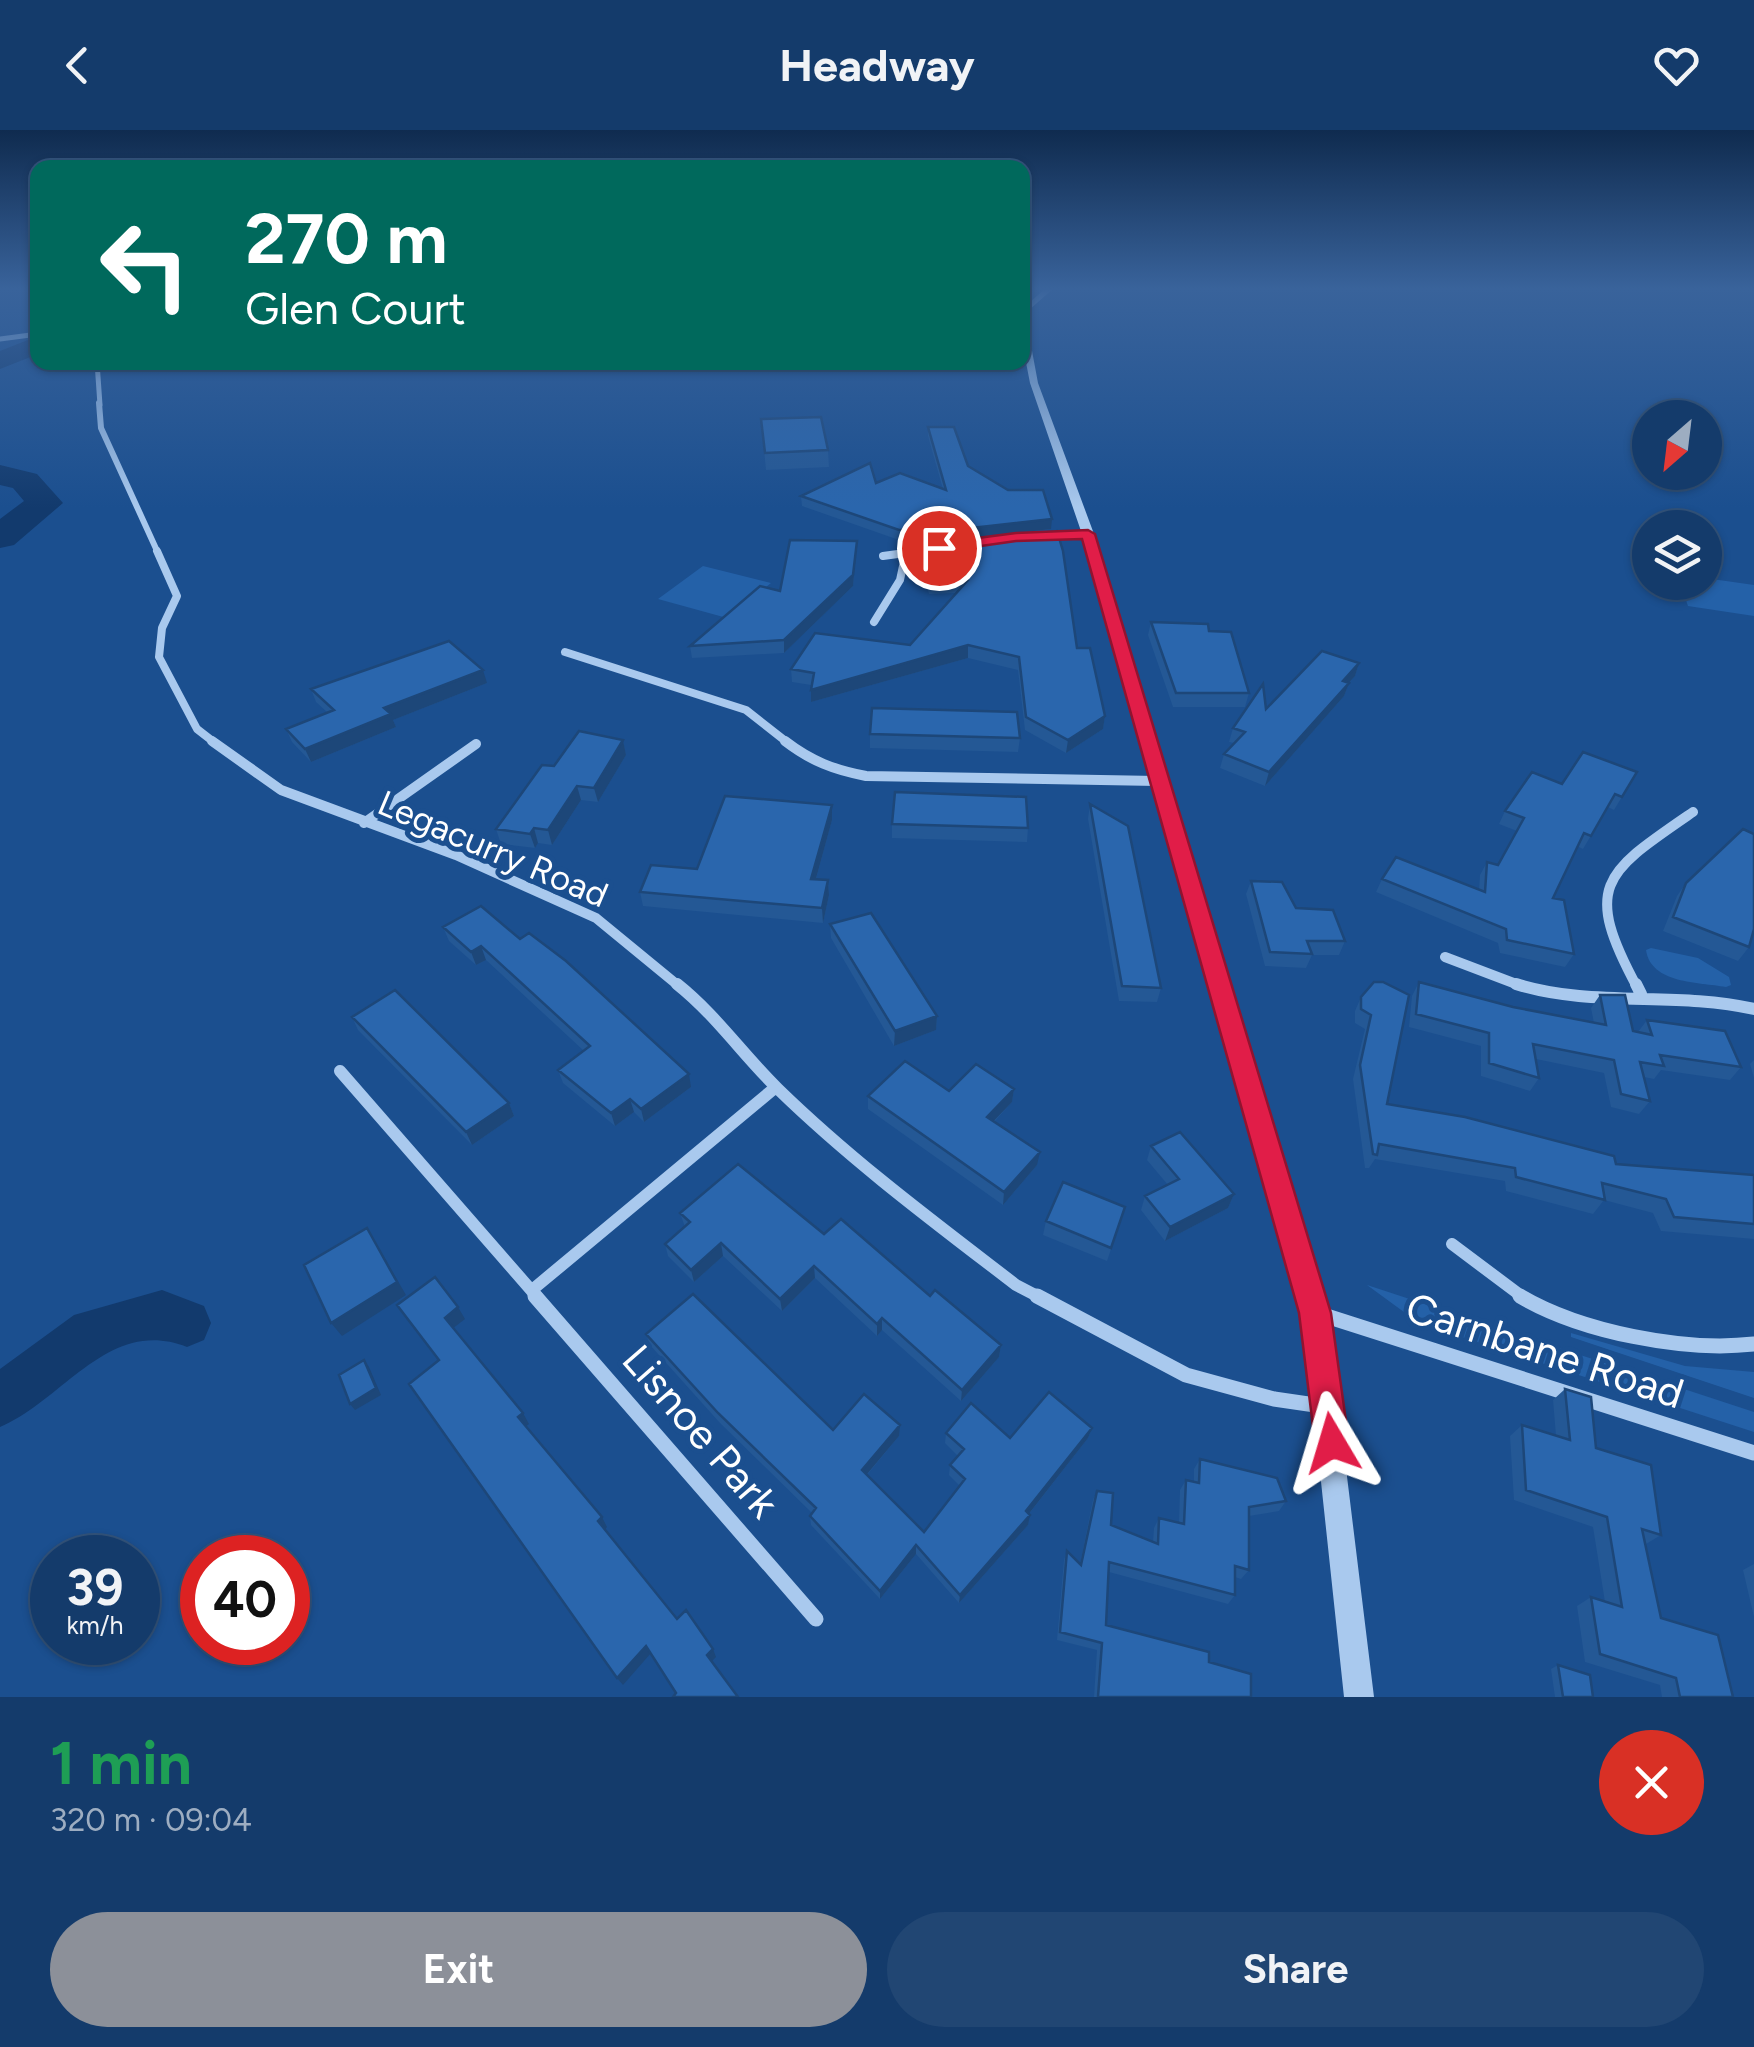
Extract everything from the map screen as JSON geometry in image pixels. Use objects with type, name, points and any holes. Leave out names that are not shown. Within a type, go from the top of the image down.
[{"type":"street","points":[[1030,363],[1088,534],[1315,1313],[1359,1697]]},
{"type":"street","name":"Legacurry Road","points":[[97,370],[101,428],[177,596],[162,628],[158,657],[197,730],[281,790],[456,855],[596,918],[709,1010],[776,1087],[874,1176],[1016,1286],[1186,1375],[1274,1399],[1328,1407]]},
{"type":"street","points":[[1032,536],[1088,534]]},
{"type":"street","points":[[883,556],[939,548]]},
{"type":"street","points":[[874,622],[900,580],[906,552]]},
{"type":"street","points":[[565,652],[746,710],[806,757],[834,770],[866,776],[1157,781]]},
{"type":"street","points":[[364,823],[476,744]]},
{"type":"street","points":[[1641,994],[1605,917],[1606,892],[1638,852],[1693,812]]},
{"type":"street","points":[[1445,957],[1532,990],[1568,995],[1688,996],[1754,1009]]},
{"type":"street","name":"Lisnoe Park","points":[[340,1071],[816,1619]]},
{"type":"street","points":[[532,1290],[776,1087]]},
{"type":"street","points":[[1452,1244],[1534,1304],[1675,1343],[1732,1349],[1754,1344]]},
{"type":"street","name":"Carnbane Road","points":[[1315,1313],[1754,1453]]},
{"type":"shaded area","points":[[703,566],[771,583],[727,618],[658,599]]},
{"type":"shaded area","points":[[1722,580],[1754,585],[1754,616],[1688,606],[1686,600],[1722,600]]},
{"type":"shaded area","points":[[1646,950],[1698,958],[1729,977],[1731,985],[1690,982],[1666,975],[1650,961]]},
{"type":"shaded area","points":[[1367,1285],[1754,1412],[1754,1432],[1419,1323]]},
{"type":"shaded area","points":[[1571,1333],[1685,1366],[1754,1372],[1754,1398],[1571,1337]]},
{"type":"building","points":[[821,417],[828,450],[765,453],[761,419]]},
{"type":"building","points":[[928,427],[954,427],[968,466],[1008,490],[1043,490],[1052,519],[918,534],[917,530],[899,530],[801,496],[870,463],[876,483],[900,473],[946,490]]},
{"type":"building","points":[[1057,531],[1077,648],[1090,648],[1105,716],[1068,740],[1026,717],[1019,657],[968,645],[811,690],[814,673],[791,669],[815,633],[910,645],[967,581],[929,582],[921,547]]},
{"type":"building","points":[[790,540],[857,541],[853,575],[784,640],[690,646],[760,586],[780,591]]},
{"type":"building","points":[[1151,622],[1208,624],[1209,631],[1231,632],[1249,693],[1176,693]]},
{"type":"building","points":[[449,641],[483,670],[384,708],[391,714],[305,749],[286,729],[334,710],[311,689]]},
{"type":"building","points":[[1322,651],[1359,663],[1343,681],[1349,683],[1269,772],[1224,754],[1245,732],[1233,728],[1263,684],[1266,709]]},
{"type":"building","points":[[872,708],[1017,712],[1020,738],[870,734]]},
{"type":"building","points":[[579,731],[623,740],[594,788],[577,786],[548,830],[534,828],[530,834],[496,829],[542,765],[554,766]]},
{"type":"building","points":[[1583,752],[1637,772],[1622,797],[1615,794],[1591,836],[1584,833],[1553,898],[1564,900],[1574,954],[1507,940],[1506,929],[1382,879],[1396,857],[1485,892],[1487,862],[1498,865],[1524,818],[1505,811],[1532,772],[1562,784]]},
{"type":"building","points":[[895,792],[1026,797],[1028,828],[892,824]]},
{"type":"building","points":[[725,796],[832,805],[811,879],[828,880],[822,908],[640,892],[651,865],[697,869]]},
{"type":"building","points":[[1090,804],[1128,826],[1161,988],[1122,986]]},
{"type":"building","points":[[1743,829],[1754,834],[1754,929],[1749,947],[1673,917],[1686,883]]},
{"type":"building","points":[[1251,881],[1282,882],[1296,908],[1333,910],[1345,941],[1307,941],[1312,954],[1270,952]]},
{"type":"building","points":[[481,906],[520,939],[529,933],[566,961],[689,1074],[641,1109],[630,1099],[611,1113],[558,1070],[590,1046],[481,946],[471,952],[443,927]]},
{"type":"building","points":[[871,913],[937,1016],[895,1031],[830,924]]},
{"type":"building","points":[[1374,982],[1383,982],[1409,995],[1387,1104],[1465,1117],[1614,1156],[1616,1164],[1754,1175],[1754,1224],[1674,1217],[1666,1199],[1602,1183],[1605,1200],[1516,1177],[1515,1168],[1379,1144],[1377,1155],[1373,1154],[1360,1065],[1371,1015],[1361,1009],[1361,997]]},
{"type":"building","points":[[1419,982],[1513,1007],[1606,1025],[1600,995],[1625,995],[1633,1031],[1652,1035],[1647,1020],[1725,1031],[1741,1067],[1660,1055],[1664,1066],[1640,1062],[1650,1101],[1621,1094],[1614,1060],[1533,1044],[1539,1078],[1489,1063],[1489,1033],[1416,1014]]},
{"type":"building","points":[[395,990],[509,1103],[466,1132],[352,1017]]},
{"type":"building","points":[[905,1061],[949,1091],[976,1064],[1014,1089],[987,1117],[1040,1152],[1004,1192],[868,1096]]},
{"type":"building","points":[[1180,1132],[1234,1194],[1170,1227],[1145,1196],[1179,1179],[1151,1146]]},
{"type":"building","points":[[738,1164],[824,1234],[841,1219],[930,1296],[935,1290],[1001,1345],[962,1390],[882,1318],[877,1324],[814,1266],[780,1299],[721,1243],[691,1270],[665,1244],[690,1222],[680,1213]]},
{"type":"building","points":[[1063,1182],[1125,1207],[1111,1248],[1046,1221]]},
{"type":"building","points":[[367,1228],[397,1282],[331,1323],[304,1265]]},
{"type":"building","points":[[435,1277],[458,1307],[445,1318],[523,1413],[518,1417],[602,1517],[598,1521],[677,1619],[686,1610],[713,1649],[707,1655],[738,1697],[673,1697],[676,1693],[646,1646],[617,1678],[409,1384],[439,1360],[397,1305]]},
{"type":"building","points":[[693,1294],[833,1430],[864,1394],[900,1425],[862,1470],[924,1532],[965,1479],[950,1465],[964,1449],[946,1433],[971,1403],[1010,1438],[1049,1392],[1092,1428],[1026,1511],[1030,1515],[960,1595],[916,1545],[880,1591],[810,1516],[816,1508],[718,1413],[646,1334]]},
{"type":"building","points":[[364,1360],[376,1388],[350,1404],[339,1375]]},
{"type":"building","points":[[1565,1389],[1591,1397],[1596,1448],[1651,1465],[1661,1535],[1642,1529],[1661,1618],[1718,1635],[1733,1697],[1680,1697],[1676,1678],[1600,1654],[1591,1597],[1622,1607],[1607,1517],[1526,1490],[1522,1425],[1570,1440]]},
{"type":"building","points":[[1200,1459],[1277,1478],[1286,1501],[1249,1507],[1249,1570],[1235,1566],[1235,1595],[1109,1562],[1106,1625],[1209,1652],[1209,1662],[1251,1674],[1251,1697],[1098,1697],[1102,1643],[1060,1632],[1067,1551],[1081,1565],[1097,1491],[1113,1493],[1111,1525],[1158,1544],[1159,1518],[1184,1524],[1186,1480],[1199,1483]]},
{"type":"building","points":[[1558,1665],[1590,1675],[1593,1697],[1563,1697]]},
{"type":"waterway","points":[[0,475],[25,481],[45,503],[0,537]]},
{"type":"waterway","points":[[0,1401],[91,1332],[162,1313],[187,1323]]},
{"type":"route","points":[[939,548],[1016,537],[1088,534],[1315,1313],[1332,1443]]}]
